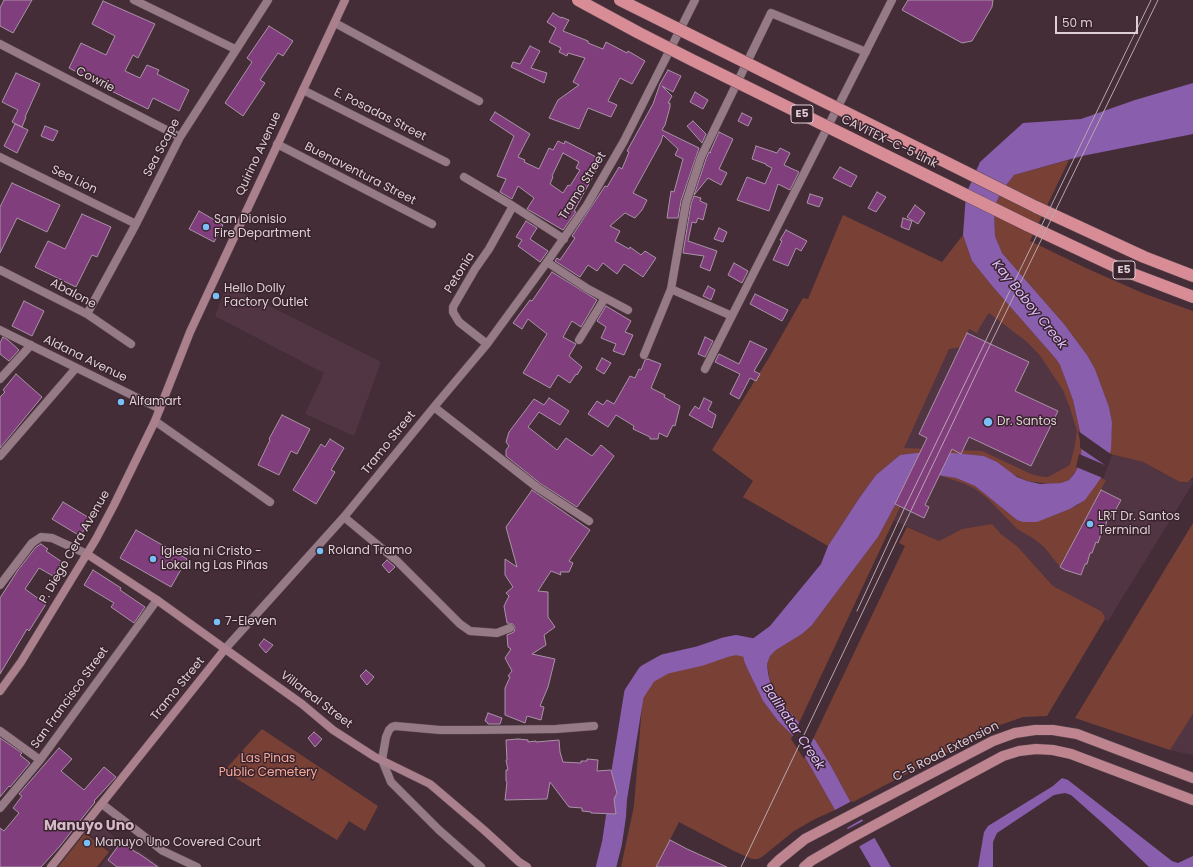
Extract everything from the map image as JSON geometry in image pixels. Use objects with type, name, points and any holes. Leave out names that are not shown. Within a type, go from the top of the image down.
[{"type":"highway","name":"CAVITEX–C-5 Link","points":[[578,0],[646,36],[1027,225],[1119,268],[1193,298]]},
{"type":"highway","name":"CAVITEX–C-5 Link","points":[[620,0],[1066,222],[1144,257],[1193,276]]},
{"type":"main road","name":"C-5 Road Extension","points":[[772,867],[806,839],[993,741],[1015,733],[1035,730],[1053,730],[1076,734],[1193,778]]},
{"type":"main road","points":[[804,867],[811,861],[849,839],[1003,756],[1019,751],[1036,749],[1053,750],[1071,754],[1193,800]]},
{"type":"street","points":[[134,0],[235,49]]},
{"type":"street","points":[[151,8],[155,0]]},
{"type":"street","name":"Sea Scape","points":[[87,314],[136,224],[180,137],[235,49],[268,0]]},
{"type":"street","name":"Quirino Avenue","points":[[160,409],[190,332],[345,0]]},
{"type":"street","name":"Tramo Street","points":[[51,867],[225,649],[344,517],[487,344],[587,206],[624,141],[696,0]]},
{"type":"street","points":[[706,369],[892,0]]},
{"type":"street","points":[[644,355],[671,289],[686,203],[701,157],[771,13],[866,52]]},
{"type":"street","points":[[335,22],[479,101]]},
{"type":"street","name":"Cowrie","points":[[0,44],[180,137]]},
{"type":"street","name":"E. Posadas Street","points":[[303,90],[446,162]]},
{"type":"street","name":"Buenaventura Street","points":[[277,144],[432,224]]},
{"type":"street","name":"Sea Lion","points":[[0,157],[136,224]]},
{"type":"street","points":[[464,177],[564,239]]},
{"type":"street","name":"Petonia","points":[[487,344],[459,322],[452,312],[453,307],[475,269],[489,249],[513,206]]},
{"type":"street","points":[[547,262],[588,289],[628,310]]},
{"type":"street","name":"Abalone","points":[[0,270],[87,314],[131,344]]},
{"type":"street","points":[[671,289],[732,316]]},
{"type":"street","points":[[579,340],[605,298]]},
{"type":"street","name":"Aldana Avenue","points":[[0,330],[160,409]]},
{"type":"street","points":[[0,380],[31,345]]},
{"type":"street","points":[[0,456],[76,368]]},
{"type":"street","points":[[434,407],[538,488],[589,521]]},
{"type":"street","name":"P. Diego Cera Avenue","points":[[0,691],[21,662],[114,505],[160,409]]},
{"type":"street","points":[[155,421],[270,502]]},
{"type":"street","points":[[344,517],[397,561],[460,624],[470,631],[497,633],[510,628]]},
{"type":"street","points":[[0,585],[32,542],[41,537],[52,538],[86,554]]},
{"type":"street","name":"Villareal Street","points":[[86,554],[157,600],[302,704],[333,730],[382,760],[430,784],[519,862],[527,867]]},
{"type":"street","name":"San Francisco Street","points":[[0,808],[40,760],[157,600]]},
{"type":"street","points":[[481,867],[397,790],[389,778],[382,760],[386,737],[389,730],[395,726],[440,730],[474,730],[556,729],[594,726]]},
{"type":"street","points":[[0,731],[40,760]]},
{"type":"street","points":[[102,804],[163,850],[197,867]]},
{"type":"shaded area","points":[[227,285],[381,362],[354,436],[305,414],[324,373],[215,316]]},
{"type":"shaded area","points":[[991,310],[1056,359],[1082,441],[1061,483],[900,455],[949,349],[969,329],[977,333]]},
{"type":"shaded area","points":[[1112,455],[1143,462],[1180,482],[1184,483],[1191,480],[1193,483],[1108,621],[1105,619],[1101,611],[1053,586],[1017,546],[1001,534],[992,524],[962,529],[939,541],[888,518],[902,492],[938,475],[975,489],[988,499],[1017,529],[1044,547],[1060,567],[1106,480],[1103,478]]},
{"type":"shaded area","points":[[1193,714],[1193,755],[1170,750]]},
{"type":"shaded area","points":[[97,822],[119,841],[110,851],[88,833]]},
{"type":"shaded area","points":[[122,839],[162,867],[100,867]]},
{"type":"green space","points":[[1069,160],[1030,241],[1145,294],[1193,311],[1193,477],[1188,482],[1180,482],[1143,462],[1110,454],[1112,422],[1109,407],[1095,369],[1087,355],[1064,324],[1002,253],[995,236],[994,208],[1001,192],[1014,175]]},
{"type":"green space","points":[[843,215],[942,262],[963,235],[972,261],[1060,365],[1073,400],[1082,441],[1081,455],[1077,469],[1069,480],[1061,483],[1050,484],[1027,481],[1009,472],[997,462],[984,456],[954,453],[916,453],[900,455],[876,475],[828,546],[743,497],[753,481],[712,450],[770,356],[803,298],[808,299]],"holes":[[[989,313],[1026,341],[1039,354],[1063,390],[1070,408],[1077,431],[1070,465],[1048,477],[1043,477],[1031,474],[982,451],[904,448],[949,349],[961,347],[969,329],[977,333]]]},
{"type":"green space","points":[[938,475],[956,478],[975,486],[1017,520],[1044,519],[1070,509],[1078,505],[1101,478],[1106,480],[1060,567],[1044,547],[1017,529],[988,499],[975,489]]},
{"type":"green space","points":[[895,505],[900,507],[799,723],[777,698],[771,686],[767,664],[770,656],[776,650],[802,634],[812,625],[878,537]]},
{"type":"green space","points":[[1193,523],[1193,714],[1170,750],[1075,718]]},
{"type":"green space","points":[[992,524],[1001,534],[1017,546],[1053,586],[1101,611],[1105,619],[1047,716],[1023,717],[1000,725],[851,803],[831,766],[813,739],[905,546],[899,543],[907,527],[939,541],[962,529]]},
{"type":"green space","points":[[732,654],[743,655],[747,668],[763,701],[778,721],[791,734],[835,810],[794,831],[758,859],[752,859],[734,851],[679,822],[656,867],[621,867],[634,806],[643,693],[649,684],[657,677],[718,657]]},
{"type":"green space","name":"Las Pinas Public Cemetery","points":[[262,729],[378,806],[365,831],[349,821],[337,840],[224,771]]},
{"type":"green space","name":"Manuyo Uno Covered Court","points":[[85,833],[109,852],[97,867],[58,867]]},
{"type":"water","name":"Kay Boboy Creek","points":[[1193,83],[1193,134],[1082,156],[1014,175],[1001,192],[994,208],[995,236],[1002,253],[1064,324],[1087,355],[1095,369],[1109,407],[1112,422],[1111,450],[1101,478],[1085,500],[1070,509],[1037,522],[1023,522],[1017,520],[975,486],[956,478],[937,475],[902,492],[878,537],[812,625],[802,634],[776,650],[770,656],[767,664],[768,673],[771,686],[777,698],[815,740],[851,803],[874,837],[891,867],[871,867],[835,810],[791,734],[778,721],[763,701],[747,668],[743,655],[751,640],[770,626],[821,564],[828,546],[876,475],[900,455],[916,453],[954,453],[984,456],[997,462],[1017,477],[1040,484],[1061,483],[1069,480],[1074,474],[1081,455],[1082,441],[1073,400],[1060,365],[972,261],[963,235],[966,194],[980,162],[1023,123],[1081,119],[1135,100]]},
{"type":"water","points":[[1062,778],[1068,780],[1172,861],[1178,863],[1193,856],[1193,867],[1149,867],[1071,795],[1065,793],[1054,795],[997,833],[993,842],[993,867],[978,867],[984,832],[988,826],[1053,786]]},
{"type":"pier","points":[[1078,431],[1112,455],[1103,478],[1076,467],[1079,454],[1105,465],[1080,448]]},
{"type":"pier","points":[[800,721],[814,737],[804,759],[791,739]]},
{"type":"pier","points":[[852,801],[864,818],[845,829],[833,811]]},
{"type":"pier","points":[[865,820],[876,837],[858,847],[846,830]]},
{"type":"building","points":[[4,0],[32,0],[13,33],[0,26],[0,8]]},
{"type":"building","points":[[908,0],[993,0],[992,7],[972,41],[962,43],[902,10]]},
{"type":"building","points":[[103,1],[155,24],[138,58],[133,55],[125,71],[140,78],[147,65],[159,70],[157,74],[189,90],[179,111],[153,98],[148,109],[93,82],[93,80],[69,68],[81,43],[106,55],[115,36],[92,24]]},
{"type":"building","points":[[553,13],[561,18],[569,20],[563,31],[603,49],[606,42],[627,53],[628,51],[645,61],[632,84],[620,78],[608,101],[617,105],[611,117],[588,108],[579,129],[549,118],[558,100],[579,85],[573,82],[585,58],[568,53],[567,56],[559,52],[561,48],[549,42],[556,28],[547,22]]},
{"type":"building","points":[[269,26],[293,41],[283,56],[278,53],[260,80],[265,83],[243,116],[225,103],[252,62],[247,58]]},
{"type":"building","points":[[530,46],[540,51],[531,68],[547,73],[544,83],[511,67],[513,62],[520,64]]},
{"type":"building","points":[[668,70],[681,76],[673,92],[662,86],[672,96],[668,103],[670,103],[670,107],[662,130],[699,148],[681,201],[678,218],[667,218],[671,191],[674,192],[683,159],[675,155],[678,149],[663,135],[661,142],[633,193],[647,200],[642,210],[635,218],[625,213],[610,226],[620,231],[615,241],[629,249],[630,247],[641,255],[645,251],[656,258],[643,277],[624,264],[617,274],[603,263],[597,271],[588,265],[580,277],[555,261],[557,258],[560,260],[575,238],[572,236],[605,186],[607,187],[619,167],[622,169],[629,152],[627,151],[653,104],[660,84]]},
{"type":"building","points":[[16,73],[40,84],[22,127],[12,122],[18,110],[2,102]]},
{"type":"building","points":[[695,92],[708,100],[703,109],[690,102]]},
{"type":"building","points":[[495,112],[530,134],[518,157],[525,160],[524,162],[539,169],[549,148],[553,150],[558,141],[564,144],[565,141],[602,160],[574,211],[576,212],[563,230],[527,209],[534,198],[518,186],[512,199],[500,192],[506,179],[497,176],[514,136],[490,120]],"holes":[[[563,153],[579,162],[576,168],[580,170],[570,186],[568,185],[563,193],[550,184],[553,177],[552,176]]]},
{"type":"building","points":[[742,113],[752,118],[748,126],[738,121]]},
{"type":"building","points":[[693,121],[706,134],[702,143],[687,126]]},
{"type":"building","points":[[15,124],[28,130],[17,153],[4,146]]},
{"type":"building","points":[[45,126],[58,131],[53,141],[41,136]]},
{"type":"building","points":[[719,132],[733,139],[719,169],[727,173],[721,185],[708,178],[694,195],[706,159],[709,152],[711,153],[710,152]]},
{"type":"building","points":[[756,146],[777,153],[780,148],[790,153],[784,165],[799,172],[790,190],[778,184],[769,211],[737,200],[747,177],[765,184],[772,168],[752,159]]},
{"type":"building","points":[[840,167],[857,176],[851,187],[833,178]]},
{"type":"building","points":[[12,183],[60,205],[47,232],[17,218],[0,253],[0,207]]},
{"type":"building","points":[[877,192],[886,197],[876,212],[868,208]]},
{"type":"building","points":[[810,194],[823,198],[819,207],[807,203]]},
{"type":"building","points":[[694,196],[701,198],[700,201],[707,204],[703,220],[698,218],[696,223],[692,222],[688,241],[717,251],[710,271],[700,267],[704,256],[683,253],[691,204]]},
{"type":"building","points":[[915,205],[925,213],[918,224],[907,217]]},
{"type":"building","name":"San Dionisio Fire Department","points":[[199,211],[223,225],[214,242],[189,229]]},
{"type":"building","points":[[82,214],[111,227],[97,257],[92,255],[76,287],[35,267],[48,241],[65,249]]},
{"type":"building","points":[[903,218],[912,221],[909,230],[901,227]]},
{"type":"building","points":[[526,221],[537,228],[530,239],[548,251],[540,262],[518,246],[522,240],[516,237]]},
{"type":"building","points":[[719,228],[727,232],[723,242],[714,239]]},
{"type":"building","points":[[786,230],[807,241],[801,251],[796,248],[788,266],[773,260],[782,241],[780,240]]},
{"type":"building","points":[[734,263],[748,271],[742,283],[728,275]]},
{"type":"building","points":[[552,272],[597,300],[581,327],[572,321],[563,337],[576,344],[569,356],[582,367],[570,383],[558,375],[550,388],[523,373],[547,334],[528,319],[522,329],[513,323],[530,300],[532,301]]},
{"type":"building","points":[[708,286],[715,290],[711,300],[703,296]]},
{"type":"building","points":[[755,294],[788,310],[782,321],[750,304]]},
{"type":"building","points":[[24,301],[44,311],[32,336],[12,326]]},
{"type":"building","points":[[606,306],[631,321],[625,332],[633,335],[624,355],[613,351],[616,344],[601,338],[606,327],[597,321]]},
{"type":"building","name":"Dr. Santos","points":[[967,333],[1029,362],[1015,391],[1058,411],[1031,466],[969,437],[961,454],[952,449],[925,505],[929,507],[924,518],[895,504],[927,438],[919,434]]},
{"type":"building","points":[[3,337],[19,350],[9,361],[0,354],[0,343]]},
{"type":"building","points":[[705,337],[713,341],[705,357],[698,354]]},
{"type":"building","points":[[750,341],[767,349],[754,371],[760,374],[756,381],[750,378],[739,399],[730,394],[740,374],[715,362],[719,354],[739,364]]},
{"type":"building","points":[[602,358],[611,363],[604,374],[596,369]]},
{"type":"building","points":[[648,359],[661,364],[651,388],[665,395],[664,397],[680,406],[675,426],[673,425],[667,437],[659,433],[658,439],[650,439],[650,437],[633,429],[634,426],[616,415],[608,427],[588,414],[597,401],[603,405],[607,400],[614,404],[630,376],[635,378],[639,369],[641,370],[645,360]]},
{"type":"building","points":[[16,374],[42,397],[0,448],[0,397],[5,392],[3,390]]},
{"type":"building","points":[[549,398],[569,411],[560,425],[539,412],[528,427],[557,450],[566,438],[592,456],[601,445],[614,456],[577,507],[541,484],[506,456],[506,450],[509,446],[506,442],[509,432],[534,399],[544,405]]},
{"type":"building","points":[[704,398],[712,402],[708,410],[716,415],[712,428],[689,415],[695,406],[699,409]]},
{"type":"building","points":[[282,415],[310,429],[297,454],[291,451],[279,475],[258,465],[270,440],[269,439]]},
{"type":"building","points":[[330,439],[344,448],[331,470],[335,472],[316,504],[293,490],[321,444],[325,447]]},
{"type":"building","points":[[532,490],[590,530],[569,561],[573,563],[569,572],[560,572],[561,575],[551,571],[538,591],[548,592],[548,617],[555,627],[544,635],[546,645],[532,654],[555,659],[548,687],[540,706],[544,707],[541,720],[527,716],[525,723],[505,715],[505,688],[510,677],[508,676],[512,671],[505,658],[511,649],[508,647],[507,635],[514,632],[515,628],[513,624],[507,623],[504,606],[509,596],[506,593],[513,587],[505,575],[505,559],[517,567],[506,527]]},
{"type":"building","name":"LRT Dr. Santos Terminal","points":[[1101,490],[1121,500],[1115,511],[1113,510],[1109,521],[1107,520],[1104,532],[1102,531],[1098,543],[1096,542],[1092,553],[1090,553],[1087,564],[1085,564],[1081,575],[1065,570],[1060,567]]},
{"type":"building","points":[[63,502],[91,519],[80,536],[52,519]]},
{"type":"building","name":"Iglesia ni Cristo - Lokal ng Las Piñas","points":[[136,530],[187,559],[171,587],[120,558]]},
{"type":"building","points":[[41,544],[48,549],[46,551],[62,562],[53,576],[39,568],[25,589],[46,604],[29,631],[27,629],[0,674],[0,598],[18,570],[36,547]]},
{"type":"building","points":[[387,560],[395,567],[389,573],[382,565]]},
{"type":"building","points":[[93,570],[121,588],[120,590],[145,607],[134,623],[111,607],[114,603],[84,585]]},
{"type":"building","points":[[264,639],[273,645],[266,653],[259,645]]},
{"type":"building","points":[[366,670],[374,677],[367,685],[360,676]]},
{"type":"building","points":[[488,713],[502,718],[500,724],[488,724],[485,721]]},
{"type":"building","points":[[314,732],[322,739],[315,747],[308,738]]},
{"type":"building","points":[[0,738],[22,753],[20,755],[30,763],[0,797]]},
{"type":"building","points":[[506,740],[528,740],[528,742],[559,740],[563,762],[581,763],[581,761],[587,761],[587,759],[598,760],[597,771],[611,770],[617,793],[614,799],[616,814],[591,813],[582,811],[582,808],[569,807],[550,782],[547,799],[505,800],[507,782],[506,770],[508,770],[506,760]]},
{"type":"building","points":[[59,748],[72,759],[61,771],[84,790],[104,767],[116,777],[94,801],[95,802],[60,846],[41,867],[0,867],[0,828],[4,831],[19,813],[13,808],[22,796],[19,794]]},
{"type":"building","points":[[670,840],[687,849],[727,867],[656,867]]},
{"type":"building","points":[[121,842],[158,867],[117,867],[108,860]]},
{"type":"waterway","name":"Balihatar Creek","points":[[606,867],[612,843],[617,799],[634,694],[647,674],[665,664],[700,656],[726,647],[736,645],[761,650]]},
{"type":"tram line","points":[[857,611],[904,509],[1151,0]]},
{"type":"tram line","points":[[741,867],[990,345],[1158,0]]},
{"type":"place","name":"San Dionisio Fire Department","points":[[206,227]]},
{"type":"place","name":"Hello Dolly Factory Outlet","points":[[216,296]]},
{"type":"place","name":"Alfamart","points":[[121,402]]},
{"type":"place","name":"Dr. Santos","points":[[988,422]]},
{"type":"place","name":"LRT Dr. Santos Terminal","points":[[1090,524]]},
{"type":"place","name":"Roland Tramo","points":[[320,551]]},
{"type":"place","name":"Iglesia ni Cristo - Lokal ng Las Piñas","points":[[153,559]]},
{"type":"place","name":"7-Eleven","points":[[217,622]]},
{"type":"place","name":"Manuyo Uno Covered Court","points":[[87,843]]},
{"type":"district","name":"Manuyo Uno","points":[[89,826]]}]
